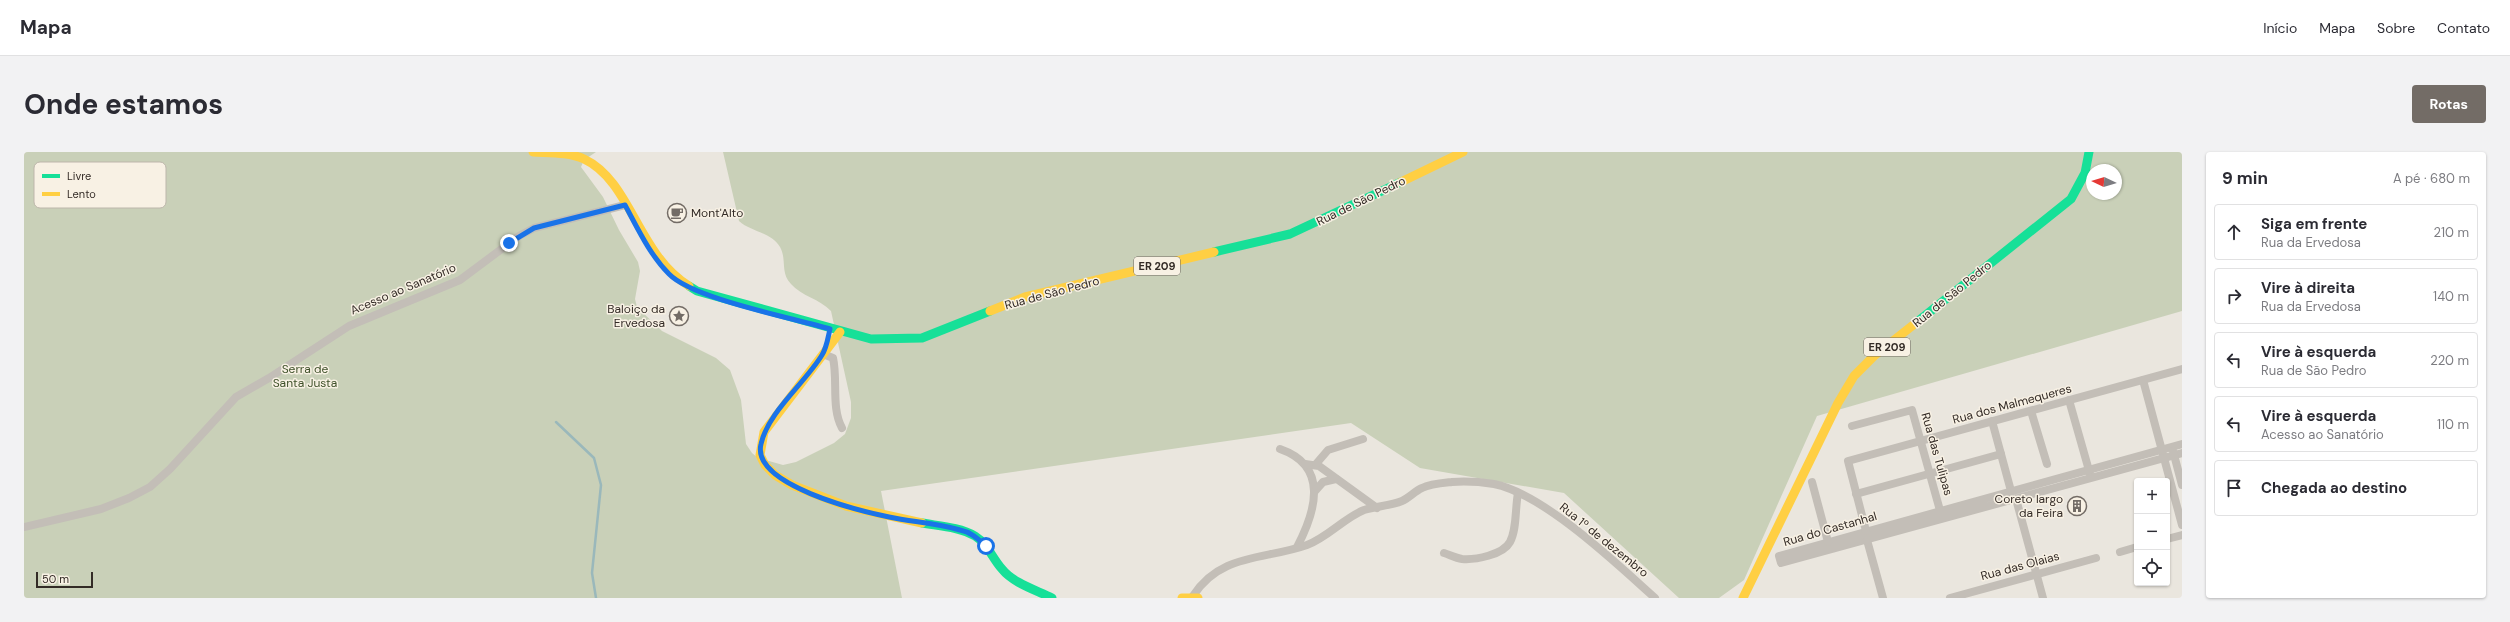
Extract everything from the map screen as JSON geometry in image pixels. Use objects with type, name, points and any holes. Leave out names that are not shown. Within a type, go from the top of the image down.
[{"type":"main road","name":"Rua de São Pedro","points":[[533,152],[569,155],[585,159],[599,168],[611,181],[659,263],[682,285],[704,294],[840,332],[871,339],[922,338],[1025,298],[1290,234],[1326,219],[1463,152]]},
{"type":"main road","name":"Rua de São Pedro","points":[[1743,596],[1838,403],[1854,376],[1874,356],[2063,206],[2081,183],[2089,152]]},
{"type":"main road","points":[[823,354],[830,329]]},
{"type":"main road","points":[[840,332],[764,432],[760,455],[765,465],[775,475],[792,485],[846,506],[890,518],[961,530],[975,536],[986,546],[1002,570],[1010,577],[1052,598]]},
{"type":"main road","points":[[1182,598],[1195,597]]},
{"type":"street","name":"Acesso ao Sanatório","points":[[24,527],[101,509],[129,498],[150,487],[170,469],[236,397],[269,378],[349,326],[460,280],[519,236],[534,228],[625,205]]},
{"type":"street","points":[[823,354],[833,358],[836,372],[837,419],[842,428]]},
{"type":"street","name":"Rua dos Malmequeres","points":[[1856,494],[1848,461],[2182,369]]},
{"type":"street","points":[[2143,380],[2182,525]]},
{"type":"street","points":[[2069,400],[2091,478]]},
{"type":"street","name":"Rua das Tulipas","points":[[1852,426],[1912,410],[1943,519]]},
{"type":"street","points":[[2031,411],[2047,464]]},
{"type":"street","points":[[1992,421],[2012,491]]},
{"type":"street","points":[[1316,464],[1328,450],[1363,439]]},
{"type":"street","name":"Rua do Castanhal","points":[[2163,457],[2089,470],[1940,510],[1867,535],[1781,563],[1779,556],[1828,542],[1867,535],[1943,519],[2016,499],[2163,457],[2176,451],[2182,444]]},
{"type":"street","points":[[1280,449],[1289,452],[1305,464],[1315,491],[1313,510],[1297,547]]},
{"type":"street","points":[[2176,451],[2182,485]]},
{"type":"street","points":[[1884,598],[1856,494],[2001,454]]},
{"type":"street","points":[[1305,464],[1316,464],[1377,508]]},
{"type":"street","points":[[1315,491],[1323,482],[1336,479]]},
{"type":"street","name":"Rua 1º de dezembro","points":[[1195,597],[1200,586],[1234,562],[1297,547],[1325,536],[1363,511],[1403,501],[1422,488],[1451,482],[1494,484],[1518,494],[1549,510],[1578,532],[1656,598]]},
{"type":"street","points":[[1812,482],[1828,542]]},
{"type":"street","points":[[1444,553],[1461,559],[1471,558],[1498,551],[1506,546],[1510,542],[1513,530],[1518,494]]},
{"type":"street","points":[[2016,499],[2043,598]]},
{"type":"street","points":[[2170,538],[2182,535]]},
{"type":"street","points":[[2120,552],[2134,548]]},
{"type":"street","name":"Rua das Olaias","points":[[1950,598],[2096,558]]},
{"type":"green space","name":"Serra de Santa Justa","points":[[24,152],[596,152],[584,160],[581,167],[603,197],[619,230],[638,262],[640,271],[635,299],[637,307],[662,331],[716,358],[730,370],[741,400],[746,444],[752,453],[758,458],[783,465],[796,462],[834,443],[845,434],[851,418],[851,402],[831,311],[822,303],[800,292],[791,284],[786,275],[782,252],[776,242],[739,221],[723,152],[2182,152],[2182,311],[1817,416],[1744,580],[1719,598],[1679,598],[1564,493],[1420,468],[1351,423],[881,491],[902,598],[24,598]]},
{"type":"waterway","points":[[556,422],[594,458],[601,485],[592,573],[596,598]]},
{"type":"traffic: fast","points":[[1917,322],[2071,199],[2085,173],[2089,152]]},
{"type":"traffic: fast","points":[[1214,252],[1290,234],[1401,182]]},
{"type":"traffic: fast","points":[[689,286],[697,291],[871,339],[922,338],[990,311]]},
{"type":"traffic: fast","points":[[922,523],[956,529],[975,536],[987,547],[1007,574],[1025,586],[1052,598]]},
{"type":"traffic: slow","points":[[533,152],[572,155],[584,159],[600,170],[613,184],[658,256],[672,273],[689,286]]},
{"type":"traffic: slow","points":[[1401,182],[1463,152]]},
{"type":"traffic: slow","points":[[990,311],[1025,297],[1214,252]]},
{"type":"traffic: slow","points":[[1743,598],[1838,403],[1854,376],[1874,356],[1917,322]]},
{"type":"traffic: slow","points":[[840,332],[764,432],[760,455],[765,465],[775,475],[792,485],[846,506],[922,523]]},
{"type":"traffic: slow","points":[[1182,598],[1198,598]]},
{"type":"place","name":"Mont'Alto","points":[[677,213]]},
{"type":"place","name":"Baloiço da Ervedosa","points":[[679,316]]},
{"type":"place","name":"Coreto largo da Feira","points":[[2077,506]]},
{"type":"route","points":[[509,243],[534,228],[625,205],[649,249],[670,275],[682,285],[718,298],[830,329],[823,354],[764,432],[760,446],[760,455],[765,465],[775,475],[792,485],[818,496],[846,506],[890,518],[961,530],[975,536],[986,546]]}]
